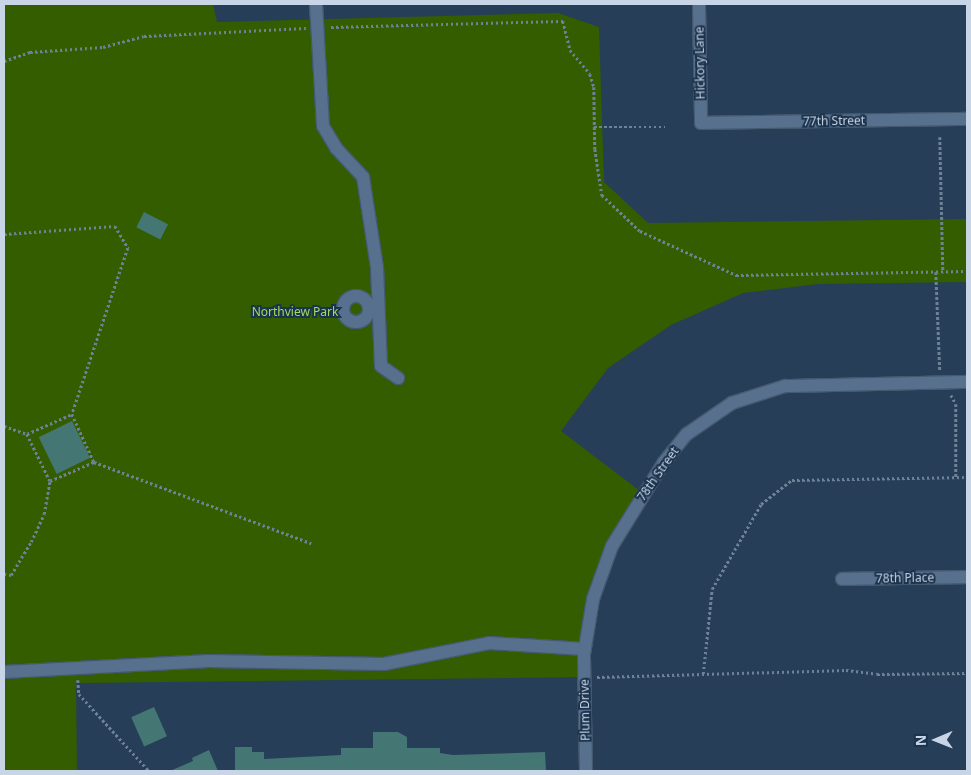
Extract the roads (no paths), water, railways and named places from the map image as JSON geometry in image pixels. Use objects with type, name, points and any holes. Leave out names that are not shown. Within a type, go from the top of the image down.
[{"type":"street","points":[[316,4],[323,126],[336,148],[363,177],[377,266],[373,309],[380,366],[398,378]]},
{"type":"street","name":"Hickory Lane","points":[[699,4],[701,123]]},
{"type":"street","name":"77th Street","points":[[701,123],[967,119]]},
{"type":"street","name":"78th Street","points":[[585,649],[593,598],[612,546],[664,462],[687,434],[716,412],[785,386],[967,382]]},
{"type":"street","name":"78th Place","points":[[842,579],[967,577]]},
{"type":"street","points":[[4,672],[77,666],[209,661],[384,664],[490,643],[585,649]]},
{"type":"street","name":"Plum Drive","points":[[585,649],[586,771]]},
{"type":"park label","name":"Northview Park","points":[[295,312]]}]
